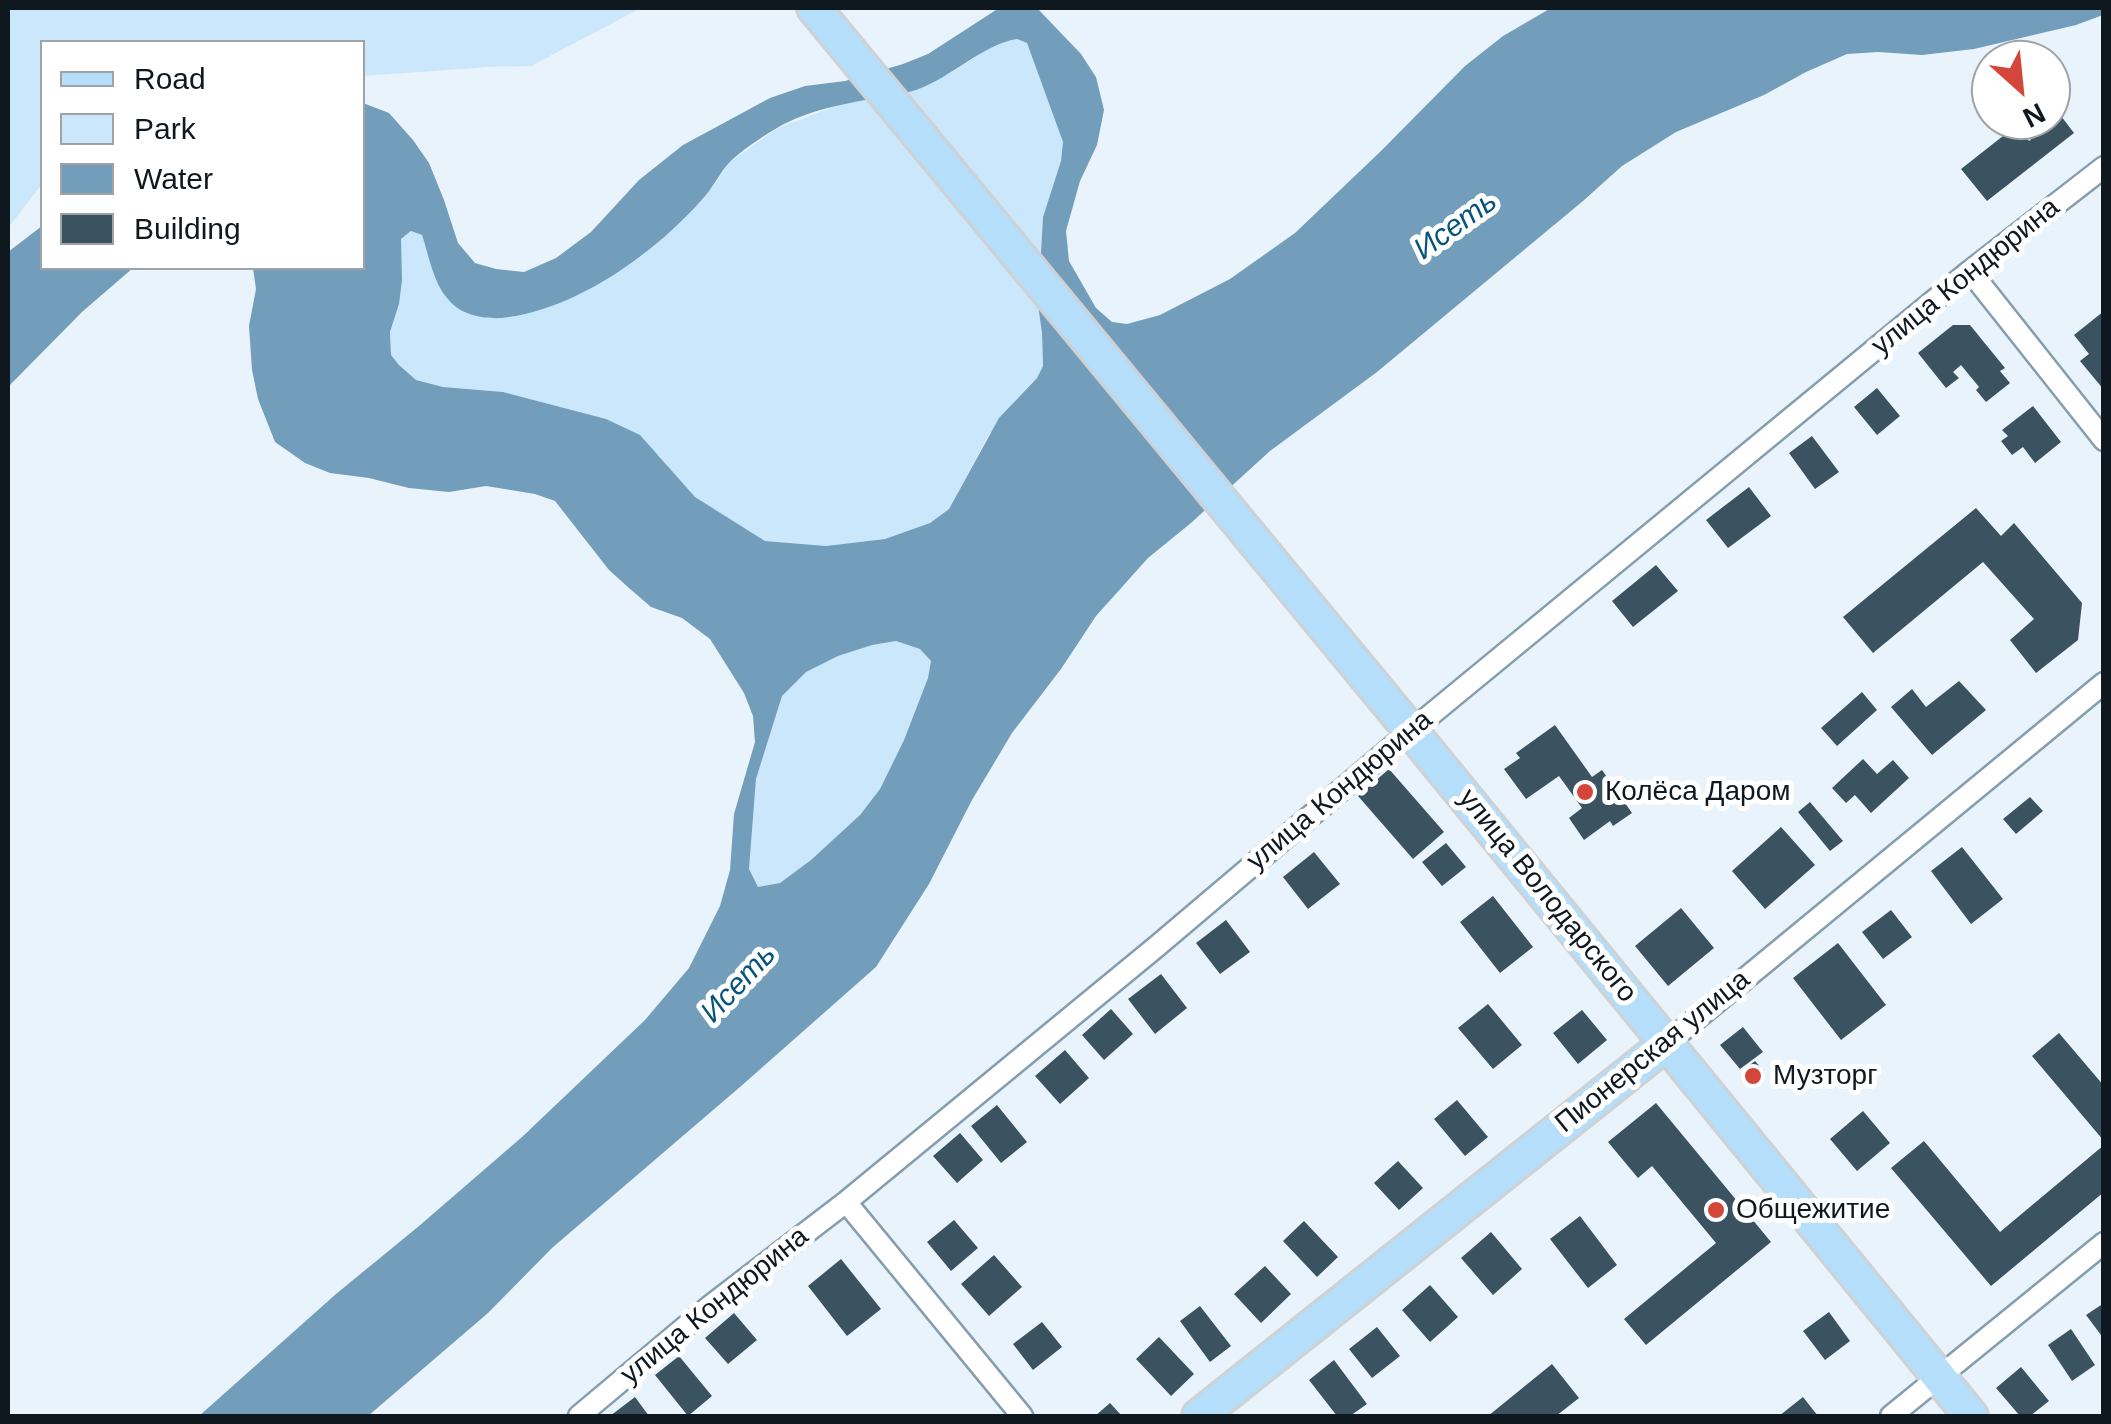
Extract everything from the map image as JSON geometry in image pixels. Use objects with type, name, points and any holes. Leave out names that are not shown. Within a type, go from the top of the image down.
[{"type":"main road","name":"улица Володарского","points":[[814,8],[1971,1416]]},
{"type":"main road","name":"Пионерская улица","points":[[1199,1416],[1667,1043]]},
{"type":"street","name":"улица Кондюрина","points":[[579,1416],[1156,947],[1411,731],[1970,271],[2104,168]]},
{"type":"street","points":[[1970,271],[2104,440]]},
{"type":"street","name":"Пионерская улица","points":[[1667,1043],[2104,684]]},
{"type":"street","points":[[846,1202],[1022,1416]]},
{"type":"street","points":[[1891,1416],[2104,1243]]},
{"type":"green space","points":[[8,8],[641,8],[531,66],[365,76],[365,40],[40,40],[40,187],[8,228]]},
{"type":"green space","points":[[1017,39],[1027,43],[1063,142],[1043,217],[1038,305],[1043,366],[988,436],[949,509],[930,523],[885,539],[826,546],[765,541],[695,497],[660,456],[571,410],[503,392],[443,387],[416,380],[391,355],[390,332],[399,304],[401,239],[412,231],[422,235],[435,277],[448,300],[652,248],[706,195],[730,162],[778,128],[839,105],[916,90],[956,70],[999,41]]},
{"type":"green space","points":[[896,641],[920,649],[931,661],[904,740],[880,789],[860,815],[811,860],[780,883],[758,888],[749,869],[756,779],[782,696],[806,671],[871,645]]},
{"type":"water","name":"Исеть","points":[[999,8],[1037,8],[1081,54],[1096,77],[1104,110],[1097,145],[1080,181],[1066,231],[1069,261],[1096,308],[1112,322],[1127,324],[1160,315],[1230,279],[1295,233],[1465,66],[1503,36],[1551,8],[2103,8],[2103,15],[2076,25],[2012,40],[1971,40],[1971,49],[1922,55],[1847,54],[1676,132],[1622,166],[1377,372],[1270,451],[1148,558],[1096,616],[1012,733],[929,884],[876,967],[552,1248],[488,1313],[368,1416],[199,1416],[522,1137],[645,1020],[689,968],[720,906],[730,870],[734,814],[755,742],[753,716],[744,693],[710,639],[682,618],[651,607],[629,588],[609,570],[555,501],[486,486],[449,492],[330,473],[305,463],[275,442],[258,399],[252,370],[249,326],[256,289],[253,270],[365,270],[365,104],[389,113],[429,163],[458,243],[475,263],[524,272],[556,258],[591,232],[639,180],[683,145],[770,98],[805,86],[845,81],[928,54]],"holes":[[[1017,39],[1027,43],[1063,142],[1043,217],[1038,305],[1043,366],[1037,378],[999,418],[949,509],[930,523],[885,539],[826,546],[765,541],[695,497],[640,435],[606,419],[503,392],[443,387],[416,380],[391,355],[390,332],[402,280],[401,239],[411,231],[422,235],[438,284],[458,308],[487,318],[530,313],[587,291],[640,257],[706,195],[733,159],[777,128],[830,108],[916,90],[1004,42]],[[896,641],[920,649],[931,661],[904,740],[880,789],[860,815],[811,860],[780,883],[758,887],[749,869],[756,779],[782,696],[806,672],[872,645]]]},
{"type":"water","points":[[40,228],[40,270],[131,270],[82,312],[8,387],[8,252]]},
{"type":"building","points":[[1998,140],[2065,140],[1987,201],[1961,169]]},
{"type":"building","points":[[2104,311],[2104,390],[2080,361],[2089,354],[2074,335]]},
{"type":"building","points":[[1953,325],[1970,325],[2005,368],[2000,371],[2010,383],[1986,402],[1961,365],[1953,372],[1959,378],[1946,388],[1918,353]]},
{"type":"building","points":[[1877,388],[1900,416],[1877,435],[1854,407]]},
{"type":"building","points":[[2033,406],[2061,442],[2035,463],[2023,447],[2012,455],[2001,441],[2008,436],[2002,430]]},
{"type":"building","points":[[1812,436],[1839,472],[1815,489],[1789,453]]},
{"type":"building","points":[[1749,487],[1771,516],[1728,548],[1706,520]]},
{"type":"building","points":[[1976,508],[2001,536],[2014,523],[2082,603],[2078,640],[2036,673],[2010,640],[2034,619],[1983,562],[1873,653],[1843,617]]},
{"type":"building","points":[[1656,565],[1678,591],[1633,627],[1612,601]]},
{"type":"building","points":[[1959,681],[1986,710],[1932,755],[1891,707],[1912,689],[1926,707]]},
{"type":"building","points":[[1862,692],[1877,710],[1837,746],[1821,728]]},
{"type":"building","points":[[1555,725],[1592,777],[1602,770],[1632,813],[1613,826],[1610,821],[1584,840],[1569,818],[1582,808],[1559,776],[1526,799],[1504,769],[1520,758],[1516,753]]},
{"type":"building","points":[[1863,759],[1877,774],[1893,760],[1909,778],[1871,813],[1855,795],[1846,803],[1832,788]]},
{"type":"building","points":[[1389,769],[1444,832],[1413,859],[1358,796]]},
{"type":"building","points":[[2030,797],[2043,811],[2016,834],[2003,819]]},
{"type":"building","points":[[1810,802],[1843,841],[1830,851],[1798,812]]},
{"type":"building","points":[[1781,827],[1815,865],[1765,909],[1732,871]]},
{"type":"building","points":[[1446,843],[1466,867],[1442,886],[1422,862]]},
{"type":"building","points":[[1962,847],[2003,899],[1971,924],[1931,871]]},
{"type":"building","points":[[1314,852],[1340,884],[1308,909],[1283,877]]},
{"type":"building","points":[[1493,896],[1533,947],[1500,973],[1460,922]]},
{"type":"building","points":[[1681,908],[1714,948],[1668,986],[1635,946]]},
{"type":"building","points":[[1891,910],[1912,937],[1883,959],[1862,932]]},
{"type":"building","points":[[1226,920],[1250,952],[1220,974],[1196,943]]},
{"type":"building","points":[[1838,943],[1886,1005],[1841,1040],[1793,978]]},
{"type":"building","points":[[1161,974],[1187,1008],[1155,1034],[1128,999]]},
{"type":"building","points":[[1488,1004],[1522,1045],[1493,1069],[1458,1028]]},
{"type":"building","points":[[1111,1009],[1133,1034],[1104,1060],[1082,1035]]},
{"type":"building","points":[[1582,1010],[1607,1040],[1578,1064],[1553,1033]]},
{"type":"building","points":[[1743,1027],[1763,1052],[1740,1069],[1720,1045]]},
{"type":"building","points":[[2059,1033],[2104,1086],[2104,1141],[2032,1056]]},
{"type":"building","points":[[1065,1050],[1089,1078],[1060,1104],[1035,1076]]},
{"type":"building","name":"Музторг","points":[[1755,1061],[1764,1071],[1752,1082],[1743,1070]]},
{"type":"building","points":[[1457,1100],[1488,1137],[1465,1156],[1434,1119]]},
{"type":"building","name":"Общежитие","points":[[1656,1103],[1771,1242],[1646,1345],[1624,1319],[1716,1243],[1652,1166],[1638,1178],[1608,1142]]},
{"type":"building","points":[[997,1105],[1027,1142],[1001,1163],[971,1126]]},
{"type":"building","points":[[1863,1111],[1890,1143],[1857,1171],[1830,1139]]},
{"type":"building","points":[[960,1133],[983,1160],[957,1183],[933,1156]]},
{"type":"building","points":[[1924,1141],[2000,1232],[2104,1145],[2104,1192],[1991,1286],[1891,1168]]},
{"type":"building","points":[[1398,1161],[1423,1188],[1399,1210],[1374,1183]]},
{"type":"building","points":[[1580,1216],[1617,1265],[1588,1288],[1550,1239]]},
{"type":"building","points":[[954,1220],[978,1248],[951,1271],[927,1242]]},
{"type":"building","points":[[1304,1221],[1338,1257],[1317,1277],[1283,1241]]},
{"type":"building","points":[[1491,1232],[1522,1269],[1493,1295],[1461,1258]]},
{"type":"building","points":[[994,1255],[1022,1287],[989,1316],[961,1284]]},
{"type":"building","points":[[841,1259],[881,1309],[847,1336],[808,1286]]},
{"type":"building","points":[[1265,1266],[1291,1294],[1261,1323],[1234,1294]]},
{"type":"building","points":[[1430,1285],[1458,1317],[1430,1342],[1402,1310]]},
{"type":"building","points":[[2104,1303],[2104,1339],[2086,1315]]},
{"type":"building","points":[[1200,1306],[1231,1346],[1210,1362],[1180,1321]]},
{"type":"building","points":[[1829,1312],[1850,1341],[1825,1360],[1803,1331]]},
{"type":"building","points":[[734,1313],[757,1340],[728,1364],[705,1338]]},
{"type":"building","points":[[1042,1322],[1062,1347],[1033,1370],[1013,1344]]},
{"type":"building","points":[[1377,1327],[1400,1356],[1372,1378],[1349,1349]]},
{"type":"building","points":[[2071,1329],[2095,1365],[2072,1381],[2048,1345]]},
{"type":"building","points":[[1159,1337],[1194,1374],[1171,1396],[1136,1359]]},
{"type":"building","points":[[679,1356],[712,1396],[688,1416],[655,1375]]},
{"type":"building","points":[[1334,1360],[1367,1404],[1350,1416],[1337,1416],[1309,1380]]},
{"type":"building","points":[[1552,1364],[1579,1398],[1556,1416],[1488,1416]]},
{"type":"building","points":[[2021,1367],[2049,1401],[2030,1416],[2020,1416],[1996,1388]]},
{"type":"building","points":[[635,1397],[649,1416],[610,1416]]},
{"type":"building","points":[[1803,1397],[1818,1416],[1779,1416]]},
{"type":"building","points":[[1110,1403],[1122,1416],[1095,1416]]},
{"type":"place","name":"Колёса Даром","points":[[1585,792]]},
{"type":"place","name":"Музторг","points":[[1753,1076]]},
{"type":"place","name":"Общежитие","points":[[1716,1210]]}]
